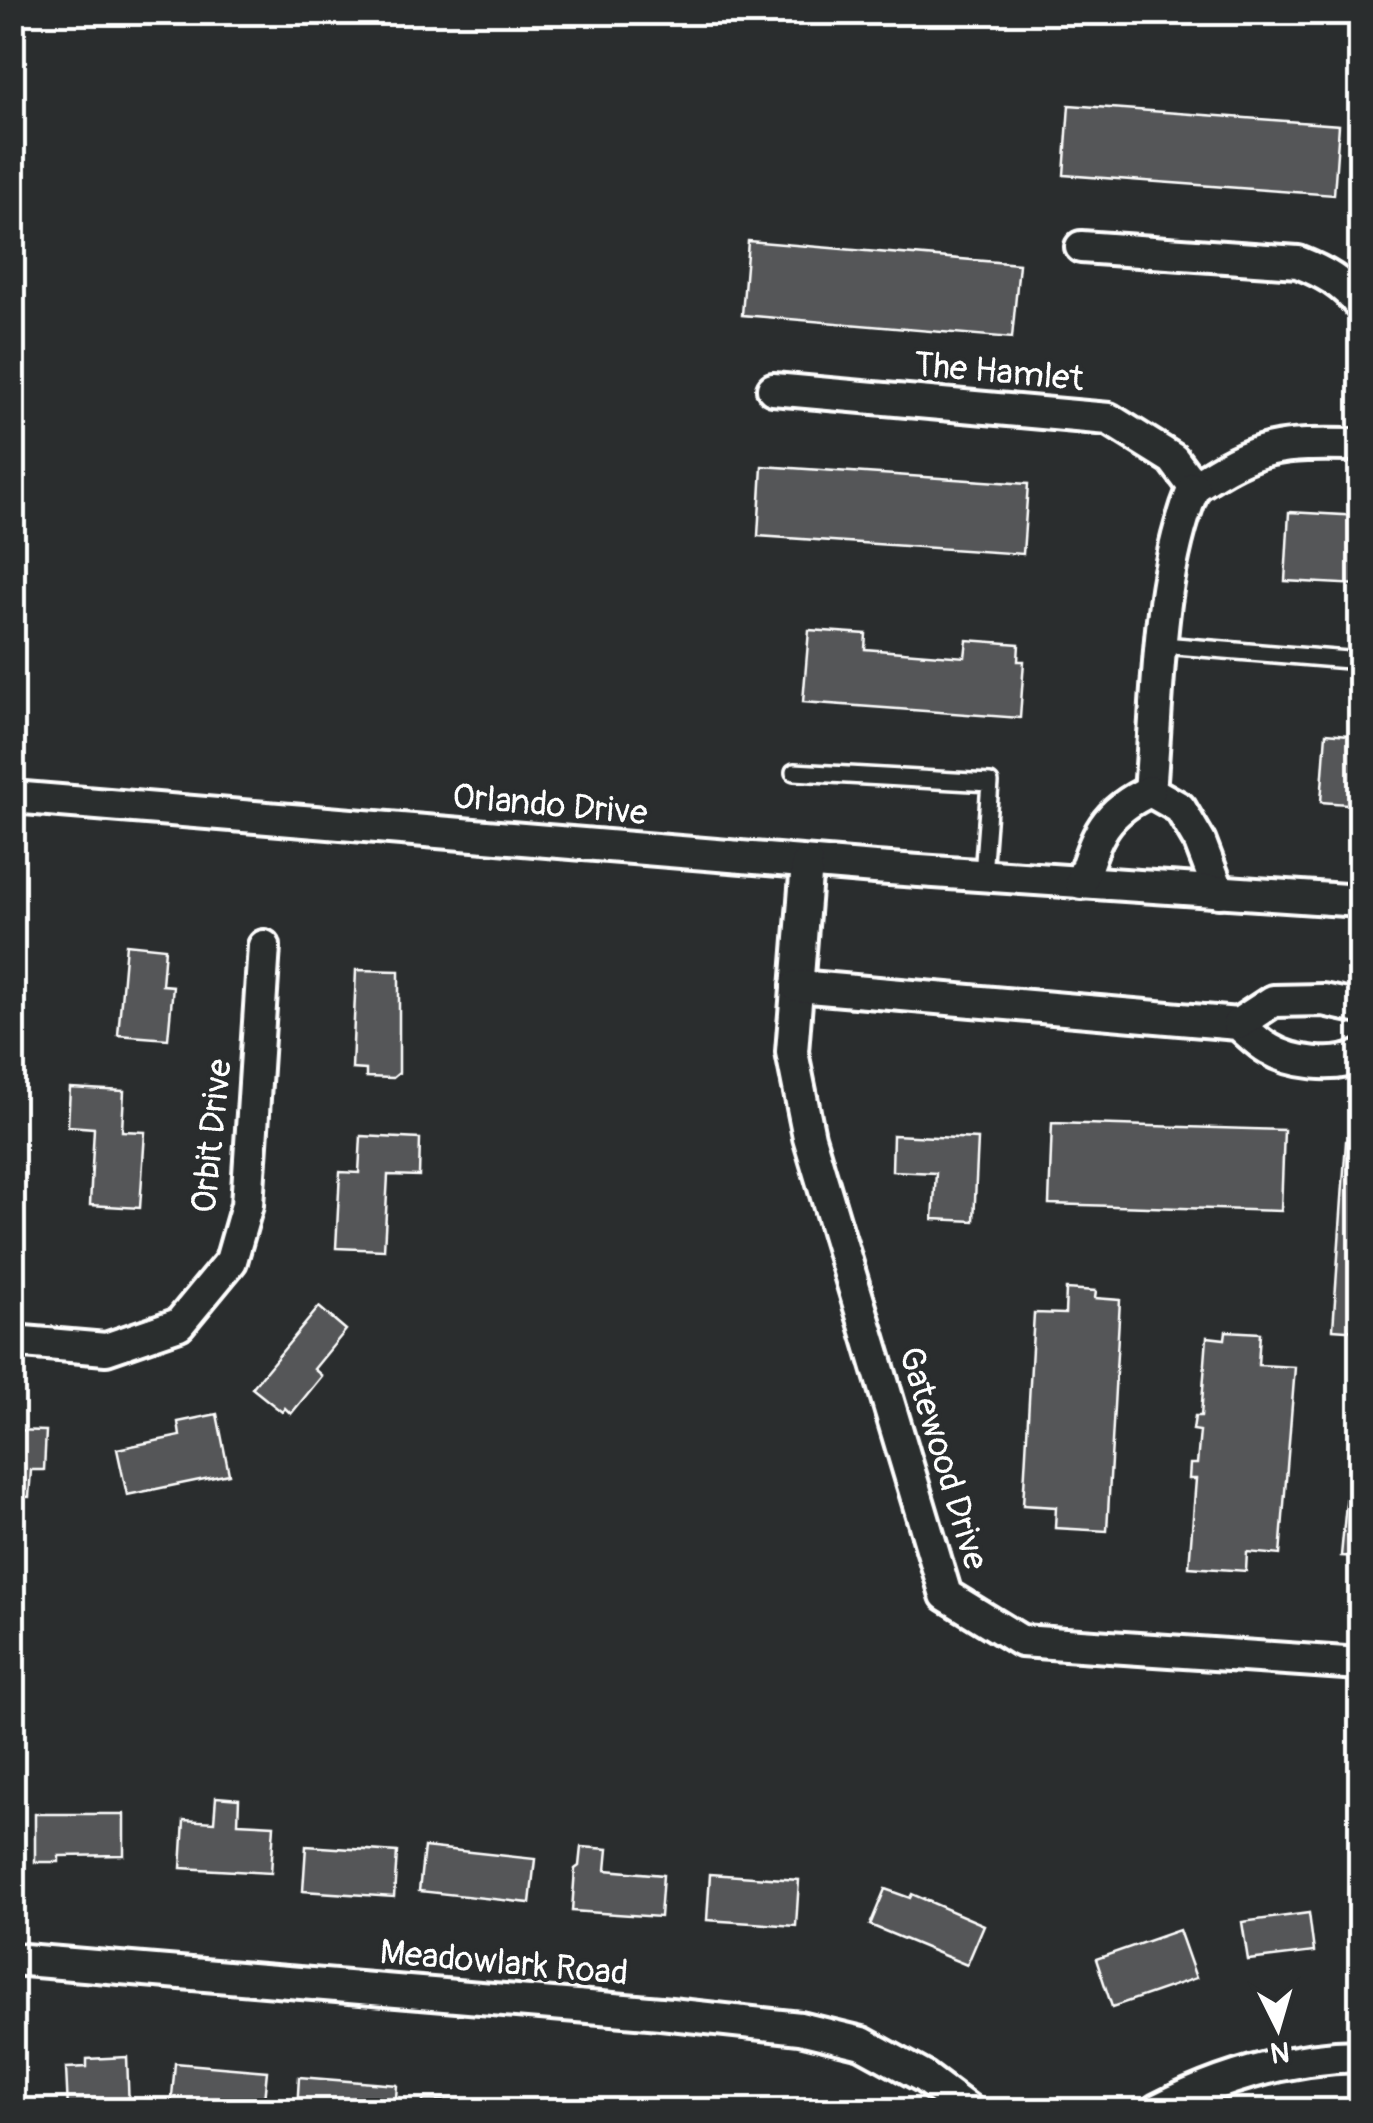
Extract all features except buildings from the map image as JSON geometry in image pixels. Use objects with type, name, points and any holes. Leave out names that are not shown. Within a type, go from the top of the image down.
[{"type":"street","points":[[1081,247],[1298,262],[1323,272],[1350,292],[1360,305]]},
{"type":"street","name":"The Hamlet","points":[[773,389],[1109,419],[1173,459],[1194,486]]},
{"type":"street","points":[[1150,791],[1166,590],[1178,524],[1194,486],[1254,451],[1291,444],[1360,445]]},
{"type":"street","points":[[1150,791],[1122,804],[1095,841],[1081,883],[1360,900]]},
{"type":"street","points":[[1150,791],[1180,808],[1200,842],[1219,892]]},
{"type":"street","name":"Orlando Drive","points":[[12,796],[1081,883]]},
{"type":"street","name":"Gatewood Drive","points":[[807,863],[792,1052],[809,1137],[946,1596],[1021,1641],[1360,1664]]},
{"type":"street","name":"Orbit Drive","points":[[12,1341],[106,1349],[179,1324],[230,1261],[247,1205],[264,946]]},
{"type":"street","points":[[797,986],[1238,1024],[1270,1050],[1314,1063],[1350,1061],[1360,1056]]},
{"type":"street","points":[[1238,1024],[1273,1001],[1323,1000],[1360,1008]]},
{"type":"street","name":"Meadowlark Road","points":[[12,1959],[800,2028],[862,2043],[924,2077],[968,2110]]},
{"type":"street","points":[[1157,2110],[1230,2078],[1291,2062],[1360,2056]]},
{"type":"lane","points":[[1162,645],[1360,661]]},
{"type":"lane","points":[[794,772],[990,783],[984,876]]}]
